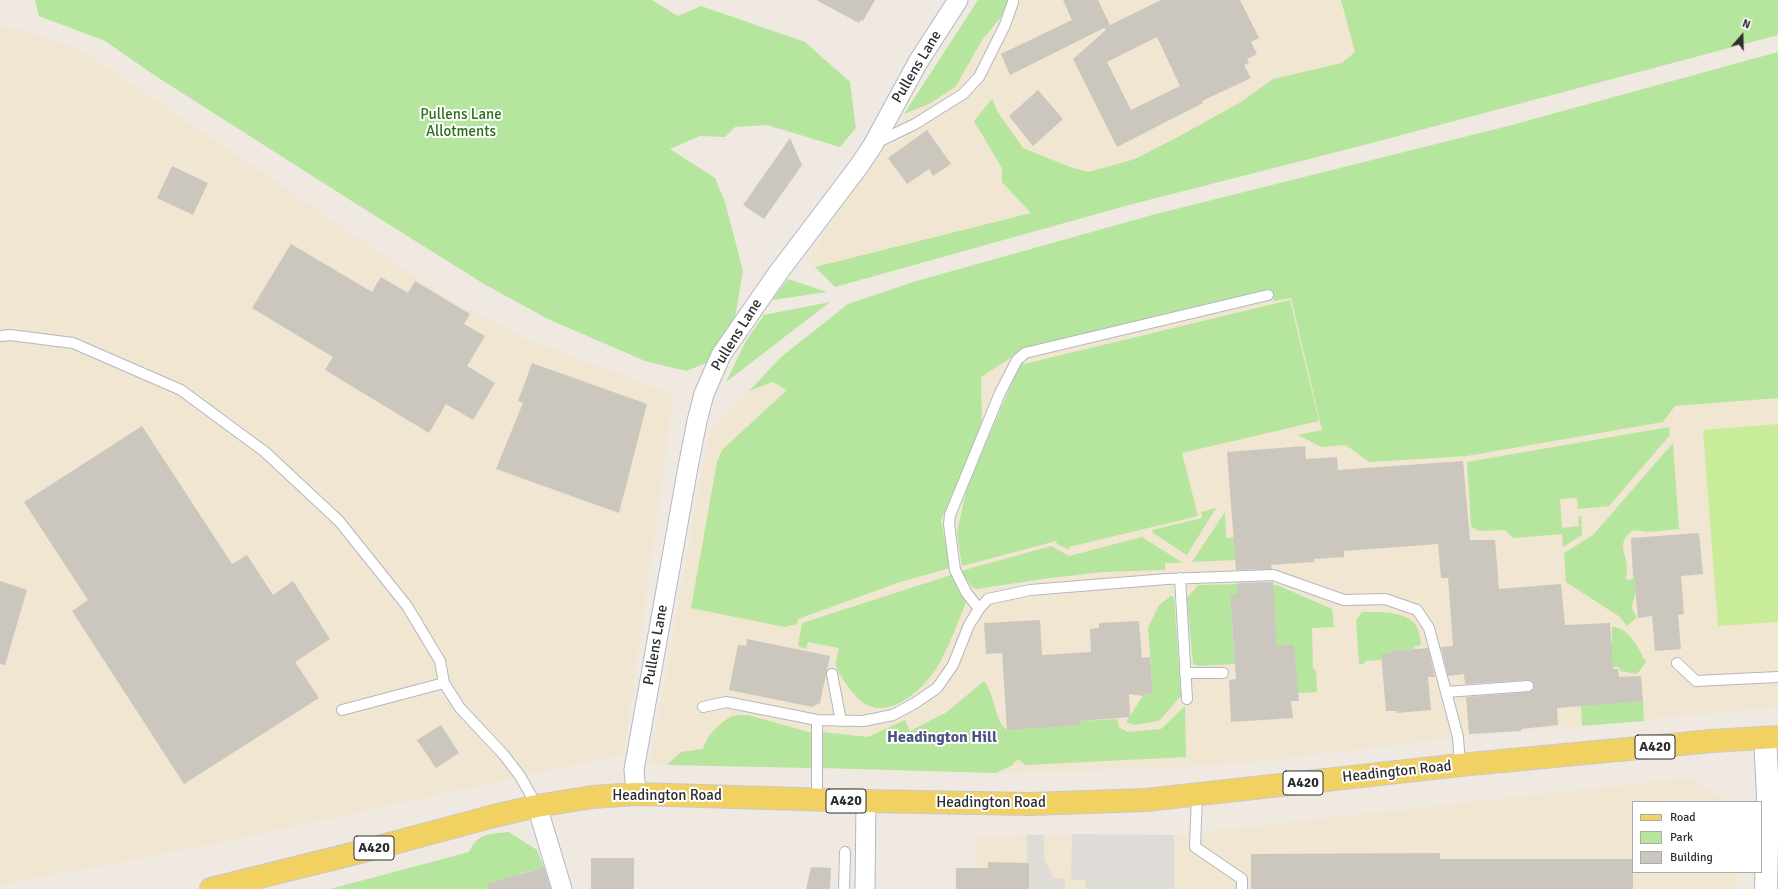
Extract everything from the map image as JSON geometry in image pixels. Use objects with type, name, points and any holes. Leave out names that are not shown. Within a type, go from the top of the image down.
[{"type":"main road","name":"Headington Road","points":[[212,889],[537,806],[593,797],[636,794],[866,801],[1037,804],[1146,800],[1460,765],[1712,741],[1772,737]]},
{"type":"street","name":"Pullens Lane","points":[[636,794],[634,770],[694,436],[704,394],[721,355],[751,310],[873,145],[918,62],[958,0]]},
{"type":"street","points":[[1766,889],[1772,852],[1768,795],[1772,737]]},
{"type":"street","points":[[865,889],[866,801]]},
{"type":"street","points":[[537,806],[562,889]]},
{"type":"lane","points":[[873,145],[915,124],[963,94],[979,77],[1005,25],[1013,2]]},
{"type":"lane","points":[[979,609],[966,592],[956,570],[949,524],[950,515],[997,400],[1017,360],[1025,353],[1268,295]]},
{"type":"lane","points":[[0,336],[10,335],[73,343],[181,390],[265,452],[339,521],[407,606],[440,661],[444,683],[460,708],[504,755],[520,776],[537,806]]},
{"type":"lane","points":[[703,707],[726,702],[817,720],[863,721],[893,714],[916,703],[937,688],[954,665],[969,625],[979,609],[988,599],[1030,590],[1180,578],[1273,575],[1344,600],[1386,599],[1417,610],[1428,628],[1446,692],[1458,738],[1460,765]]},
{"type":"lane","points":[[1180,578],[1187,699]]},
{"type":"lane","points":[[1677,663],[1696,681],[1778,677]]},
{"type":"lane","points":[[1185,673],[1223,673]]},
{"type":"lane","points":[[832,674],[841,721]]},
{"type":"lane","points":[[342,710],[444,683]]},
{"type":"lane","points":[[1446,692],[1528,686]]},
{"type":"lane","points":[[817,720],[817,799]]},
{"type":"lane","points":[[1197,795],[1195,847],[1242,879],[1242,889]]},
{"type":"lane","points":[[844,889],[845,852]]},
{"type":"shaded area","points":[[978,0],[1778,0],[1032,213],[815,267],[807,261],[870,162],[888,146],[908,138],[897,125]]},
{"type":"shaded area","points":[[0,25],[35,34],[77,48],[92,57],[453,302],[528,340],[674,394],[624,754],[218,843],[0,885]]},
{"type":"shaded area","points":[[1778,52],[1778,707],[1458,737],[1246,763],[1181,767],[996,773],[650,764],[709,432],[781,357],[848,304],[913,282],[1156,214],[1508,126]]},
{"type":"shaded area","points":[[1689,778],[1726,801],[1632,801],[1632,873],[1737,873],[1737,889],[975,889],[975,836],[1177,835]]},
{"type":"shaded area","points":[[1072,834],[1174,835],[1174,889],[1086,889],[1085,880],[1071,880]]},
{"type":"shaded area","points":[[1027,835],[1044,835],[1044,860],[1054,878],[1065,878],[1065,889],[1029,889]]},
{"type":"green space","name":"Pullens Lane Allotments","points":[[35,0],[652,0],[678,16],[701,6],[805,42],[850,82],[856,128],[840,147],[767,125],[735,127],[725,137],[700,136],[670,149],[715,178],[725,202],[743,271],[735,318],[707,363],[686,371],[645,361],[548,319],[484,284],[157,77],[105,41],[39,16]]},
{"type":"green space","points":[[978,0],[1015,0],[982,40],[956,86],[931,103],[904,114]]},
{"type":"green space","points":[[1341,0],[1778,0],[1778,35],[1364,145],[1129,205],[835,287],[815,267],[1031,213],[1002,182],[1002,168],[974,121],[992,99],[997,111],[1023,148],[1070,167],[1089,172],[1135,159],[1241,102],[1273,79],[1342,63],[1355,52]]},
{"type":"green space","points":[[1778,52],[1778,398],[1675,406],[1663,422],[1467,456],[1369,462],[1346,445],[1321,447],[1298,435],[1322,430],[1291,298],[1274,301],[1271,290],[1024,349],[981,377],[982,425],[941,520],[950,568],[900,582],[798,619],[797,624],[785,627],[691,608],[717,462],[722,450],[787,390],[773,382],[749,391],[781,357],[848,304],[913,282],[1156,214],[1508,126]]},
{"type":"green space","points":[[788,279],[827,292],[772,300]]},
{"type":"green space","points":[[1290,300],[1319,421],[1182,453],[1198,516],[1069,547],[1069,550],[1057,544],[1056,541],[962,566],[957,532],[967,487],[1021,362],[1024,364]]},
{"type":"green space","points":[[830,302],[726,382],[746,341],[764,315]]},
{"type":"green space","points":[[1778,424],[1778,622],[1718,626],[1703,430]]},
{"type":"green space","points":[[1669,427],[1670,435],[1609,506],[1578,509],[1577,498],[1560,499],[1562,528],[1579,526],[1578,517],[1581,516],[1582,535],[1563,547],[1562,534],[1513,538],[1505,530],[1478,531],[1471,526],[1467,462]]},
{"type":"green space","points":[[1673,443],[1679,529],[1648,532],[1633,530],[1624,540],[1623,548],[1627,563],[1626,579],[1631,580],[1634,576],[1635,597],[1632,604],[1632,609],[1637,617],[1627,626],[1620,617],[1566,582],[1564,553],[1593,535]]},
{"type":"green space","points":[[1216,508],[1187,555],[1153,533],[1152,530],[1202,518],[1201,512]]},
{"type":"green space","points":[[1225,512],[1226,538],[1234,537],[1236,560],[1192,562]]},
{"type":"green space","points":[[1142,537],[1183,563],[1165,563],[1165,570],[1102,572],[976,589],[972,587],[961,571],[1051,546],[1069,556]]},
{"type":"green space","points":[[951,575],[966,602],[939,664],[923,685],[901,702],[889,707],[877,708],[865,704],[854,694],[837,669],[836,662],[839,648],[808,642],[806,649],[798,646],[802,623]]},
{"type":"green space","points":[[1246,584],[1247,594],[1230,595],[1235,664],[1199,666],[1193,664],[1187,598],[1198,585]]},
{"type":"green space","points":[[1256,584],[1277,585],[1332,609],[1334,627],[1312,628],[1313,668],[1316,671],[1317,692],[1298,693],[1278,663],[1273,593]]},
{"type":"green space","points":[[1171,596],[1174,597],[1181,696],[1159,721],[1134,725],[1126,722],[1144,694],[1153,694],[1148,628],[1159,605]]},
{"type":"green space","points":[[1362,612],[1398,614],[1411,620],[1415,624],[1419,634],[1421,645],[1414,647],[1414,649],[1392,651],[1392,653],[1381,654],[1381,660],[1365,661],[1364,664],[1359,664],[1356,620]]},
{"type":"green space","points":[[1612,627],[1623,630],[1628,634],[1646,662],[1637,674],[1620,671],[1619,667],[1598,668],[1586,645],[1612,643]]},
{"type":"green space","points":[[984,681],[991,694],[1001,724],[1005,729],[1079,725],[1080,721],[1117,719],[1119,727],[1128,732],[1161,729],[1185,706],[1186,757],[1025,765],[1018,759],[1011,766],[996,773],[822,768],[822,732],[868,737],[905,720],[910,731],[947,712]]},
{"type":"green space","points":[[1643,701],[1644,721],[1582,726],[1581,705]]},
{"type":"green space","points":[[748,715],[812,733],[811,768],[667,765],[681,752],[703,749],[710,735],[727,719],[732,716]]},
{"type":"green space","points":[[509,832],[537,850],[544,867],[519,874],[524,889],[330,889],[469,852],[472,846],[480,838],[490,834]]},
{"type":"building","points":[[816,0],[875,0],[863,21],[861,20],[859,23]]},
{"type":"building","points":[[1063,0],[1098,0],[1110,25],[1161,0],[1240,0],[1259,38],[1251,42],[1257,54],[1247,59],[1249,63],[1244,65],[1251,78],[1202,101],[1203,103],[1117,147],[1073,59],[1106,30],[1104,28],[1010,75],[1001,54],[1072,20]],"holes":[[[1157,37],[1180,86],[1131,110],[1107,62]]]},
{"type":"building","points":[[1038,90],[1063,119],[1033,146],[1009,116]]},
{"type":"building","points":[[927,130],[951,164],[933,176],[929,169],[907,184],[888,158]]},
{"type":"building","points":[[790,138],[802,165],[764,219],[743,205]]},
{"type":"building","points":[[172,166],[208,183],[193,215],[157,198]]},
{"type":"building","points":[[291,244],[372,292],[381,277],[408,293],[415,281],[470,314],[464,324],[485,336],[467,366],[495,383],[473,420],[446,404],[429,433],[325,370],[333,357],[252,308]]},
{"type":"building","points":[[532,363],[647,404],[619,513],[496,469],[523,403],[518,401]]},
{"type":"building","points":[[142,426],[232,564],[247,555],[273,595],[293,581],[330,639],[295,662],[319,698],[184,784],[72,611],[88,600],[24,502]]},
{"type":"building","points":[[1305,446],[1306,459],[1337,457],[1338,470],[1463,461],[1470,540],[1495,540],[1499,589],[1561,584],[1565,625],[1610,623],[1613,669],[1618,669],[1619,677],[1641,676],[1643,701],[1557,708],[1558,725],[1521,729],[1521,731],[1469,734],[1466,697],[1528,692],[1534,689],[1534,685],[1531,680],[1465,684],[1464,674],[1448,676],[1441,647],[1453,646],[1448,578],[1441,578],[1438,544],[1344,551],[1344,557],[1314,559],[1314,562],[1271,565],[1272,569],[1236,570],[1227,452]]},
{"type":"building","points":[[1699,533],[1703,574],[1681,576],[1684,614],[1678,615],[1681,649],[1655,651],[1652,616],[1638,618],[1633,576],[1631,538]]},
{"type":"building","points":[[0,581],[27,590],[5,665],[0,664]]},
{"type":"building","points":[[1273,582],[1277,646],[1294,645],[1299,701],[1291,701],[1293,718],[1231,722],[1229,680],[1236,679],[1230,595],[1238,594],[1237,583]]},
{"type":"building","points":[[1040,620],[1042,655],[1091,652],[1090,629],[1099,628],[1099,623],[1139,621],[1142,658],[1150,657],[1153,694],[1144,694],[1144,696],[1129,694],[1130,717],[1080,721],[1080,725],[1007,730],[1002,653],[986,654],[984,623]]},
{"type":"building","points":[[747,639],[830,656],[820,703],[812,707],[729,690],[738,645],[746,646]]},
{"type":"building","points":[[1428,648],[1435,677],[1428,677],[1431,710],[1397,713],[1397,711],[1386,711],[1381,654],[1392,653],[1391,651]]},
{"type":"building","points":[[441,725],[459,753],[436,768],[417,740]]},
{"type":"building","points":[[1440,853],[1440,859],[1632,859],[1633,889],[1251,889],[1251,854]]},
{"type":"building","points":[[591,858],[634,858],[634,889],[591,889]]},
{"type":"building","points":[[988,862],[1029,863],[1029,889],[956,889],[956,868],[988,868]]},
{"type":"building","points":[[544,867],[551,889],[488,889],[487,884]]},
{"type":"building","points":[[811,867],[831,868],[830,889],[806,889]]},
{"type":"district","name":"Headington Hill","points":[[942,738]]}]
